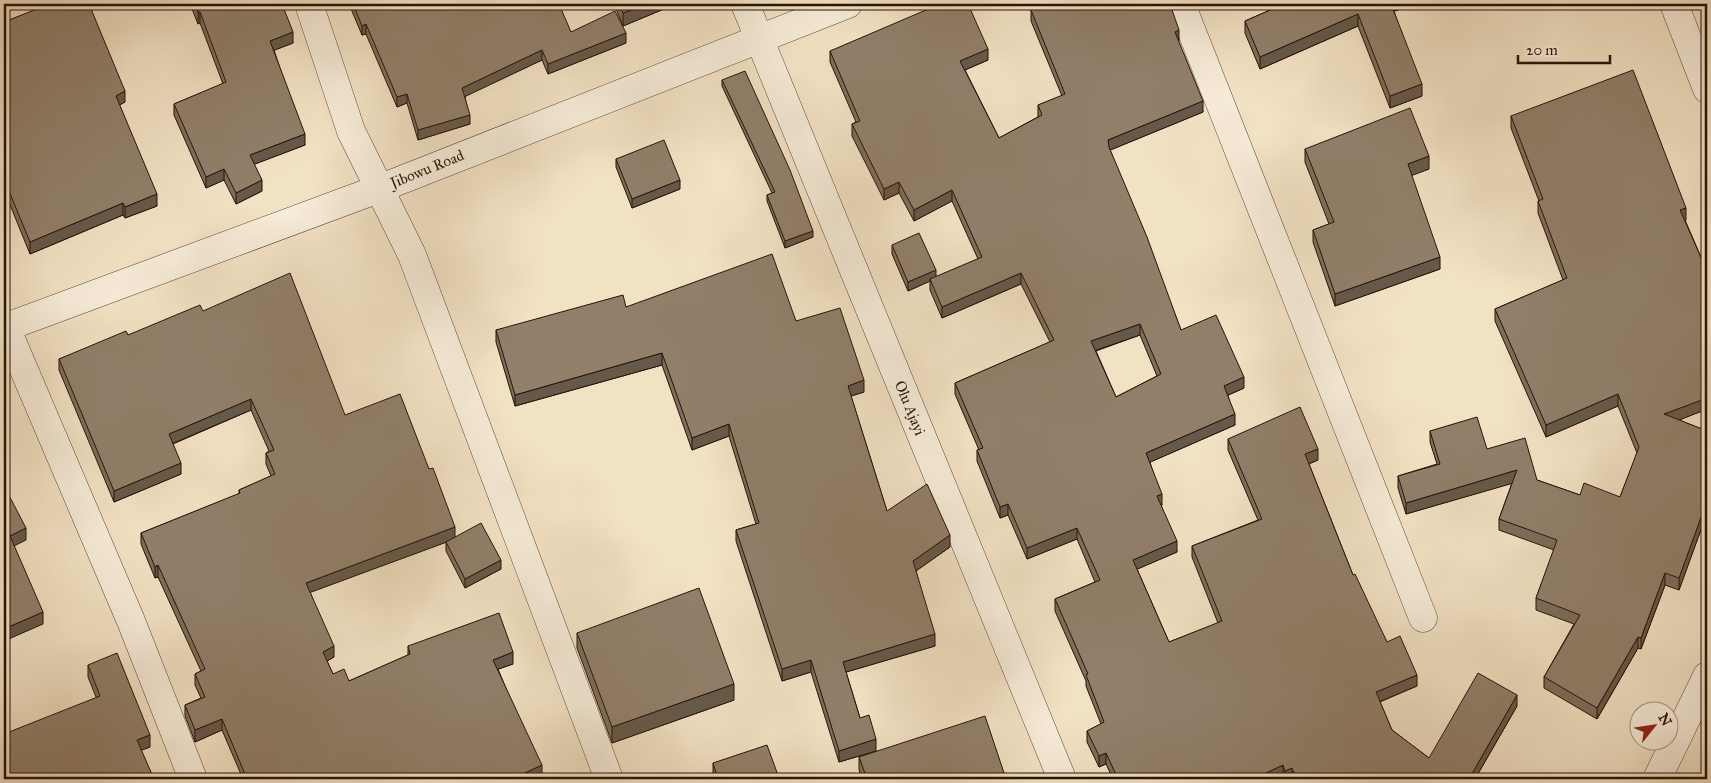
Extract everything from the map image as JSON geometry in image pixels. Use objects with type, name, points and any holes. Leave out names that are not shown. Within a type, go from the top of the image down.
[{"type":"street","points":[[309,4],[351,131],[381,188],[412,255],[609,779]]},
{"type":"street","name":"Olu Ajayi","points":[[745,4],[1062,779]]},
{"type":"street","name":"Jibowu Road","points":[[4,326],[381,188],[759,37],[848,4]]},
{"type":"street","points":[[1181,4],[1423,618]]},
{"type":"street","points":[[1674,4],[1707,89]]},
{"type":"street","points":[[4,326],[131,621],[193,779]]},
{"type":"street","points":[[1657,779],[1707,676]]},
{"type":"building","points":[[40,4],[89,4],[125,91],[116,96],[157,194],[125,207],[123,203],[30,242],[4,179],[4,22],[42,7]]},
{"type":"building","points":[[195,4],[282,4],[293,32],[270,41],[305,134],[250,155],[262,180],[236,193],[224,169],[206,177],[174,104],[226,82],[200,12],[198,12]]},
{"type":"building","points":[[353,4],[503,4],[506,10],[522,4],[559,4],[571,32],[615,11],[626,33],[548,64],[542,50],[462,88],[470,115],[418,130],[407,94],[397,97],[366,24],[362,26]]},
{"type":"building","points":[[619,4],[646,4],[623,13]]},
{"type":"building","points":[[940,4],[968,4],[988,49],[960,61],[999,138],[1042,115],[1038,105],[1065,94],[1031,10],[1047,4],[1074,4],[1075,6],[1081,4],[1170,4],[1179,30],[1175,32],[1203,101],[1108,140],[1109,147],[1147,237],[1181,330],[1216,315],[1244,377],[1224,386],[1235,414],[1146,453],[1162,494],[1157,496],[1177,541],[1133,560],[1169,642],[1222,621],[1192,546],[1262,519],[1228,439],[1300,407],[1318,449],[1305,454],[1353,575],[1355,574],[1387,642],[1400,636],[1417,675],[1376,692],[1392,730],[1429,758],[1478,673],[1517,695],[1469,779],[1297,779],[1292,768],[1285,771],[1283,765],[1253,779],[1118,779],[1106,753],[1099,756],[1087,731],[1104,722],[1086,675],[1088,674],[1055,599],[1100,580],[1077,528],[1027,548],[1008,504],[1000,507],[977,450],[983,448],[955,383],[1054,340],[1021,273],[942,307],[930,279],[982,257],[952,190],[914,210],[899,182],[884,189],[852,124],[860,121],[830,51]],"holes":[[[1140,324],[1161,374],[1116,397],[1091,341]]]},
{"type":"building","points":[[1284,4],[1391,4],[1422,84],[1390,96],[1358,14],[1260,57],[1245,21]]},
{"type":"building","points":[[1633,70],[1686,208],[1680,210],[1707,271],[1707,398],[1664,414],[1707,431],[1707,501],[1679,578],[1665,573],[1641,638],[1638,637],[1597,708],[1544,677],[1580,615],[1536,598],[1557,540],[1499,519],[1517,470],[1406,503],[1398,476],[1440,464],[1430,431],[1477,417],[1487,449],[1525,438],[1537,480],[1580,495],[1584,483],[1620,497],[1639,447],[1618,394],[1546,425],[1495,309],[1567,278],[1538,201],[1543,199],[1511,116]]},
{"type":"building","points":[[745,71],[790,170],[813,231],[785,241],[767,195],[775,192],[722,80]]},
{"type":"building","points":[[1410,108],[1429,156],[1408,164],[1440,257],[1335,294],[1313,230],[1334,222],[1305,149]]},
{"type":"building","points":[[664,140],[680,180],[632,199],[616,159]]},
{"type":"building","points":[[919,233],[936,270],[908,282],[892,245]]},
{"type":"building","points":[[772,254],[796,321],[840,308],[864,380],[848,386],[887,511],[927,484],[950,535],[913,561],[935,634],[843,662],[860,718],[869,715],[876,739],[839,751],[811,660],[782,669],[736,530],[759,523],[729,424],[692,438],[662,353],[515,395],[496,330],[623,295],[626,307]]},
{"type":"building","points":[[290,273],[345,415],[400,394],[429,469],[433,468],[455,527],[306,583],[334,646],[323,652],[333,674],[344,669],[349,681],[410,654],[408,646],[499,613],[513,652],[493,660],[542,765],[514,779],[247,779],[222,719],[195,730],[185,705],[205,697],[195,674],[205,669],[158,565],[155,567],[141,533],[240,493],[239,490],[275,474],[266,453],[274,450],[251,399],[169,434],[181,463],[114,491],[59,359],[126,331],[128,335],[200,305],[203,311]]},
{"type":"building","points":[[4,486],[26,528],[10,536],[43,612],[4,629]]},
{"type":"building","points":[[481,523],[501,560],[465,579],[446,542]]},
{"type":"building","points":[[699,588],[734,684],[612,727],[577,633]]},
{"type":"building","points":[[117,653],[150,735],[137,740],[154,779],[4,779],[4,734],[100,696],[88,665]]},
{"type":"building","points":[[985,716],[1006,779],[867,779],[859,757]]},
{"type":"building","points":[[767,745],[779,778],[718,779],[713,763]]}]
